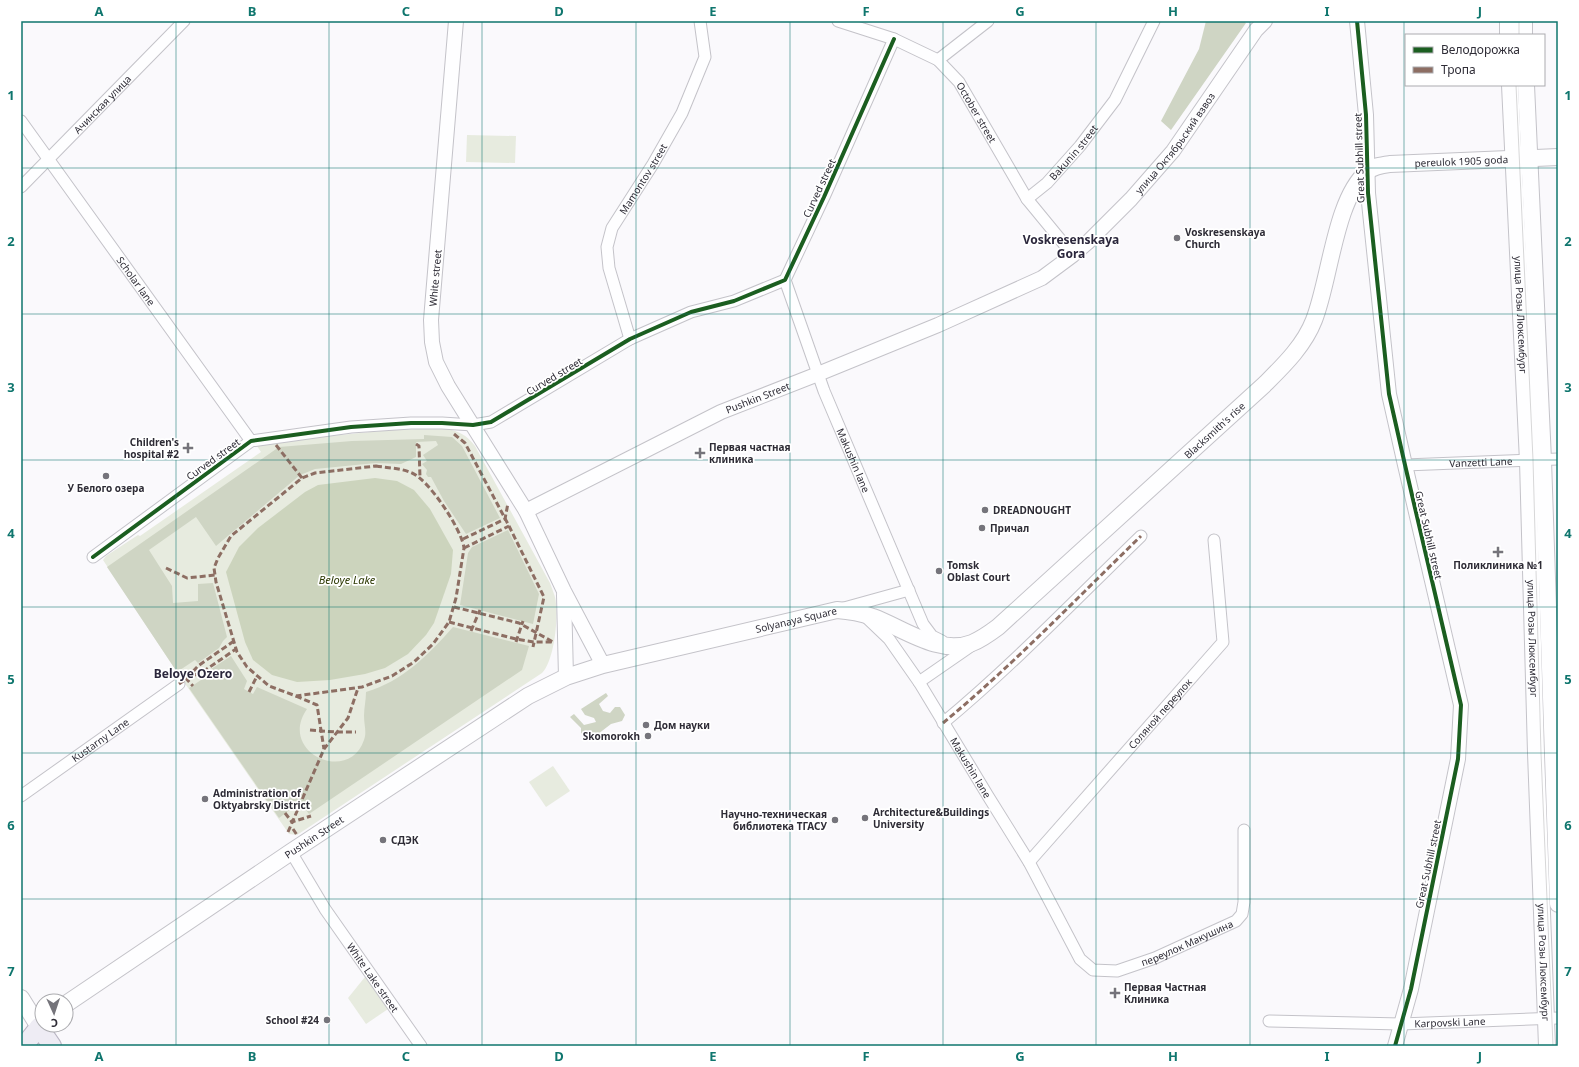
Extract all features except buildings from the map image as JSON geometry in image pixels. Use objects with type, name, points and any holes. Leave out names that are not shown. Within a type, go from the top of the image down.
[{"type":"main road","points":[[1508,21],[1508,34]]},
{"type":"main road","points":[[1524,21],[1524,34]]},
{"type":"main road","name":"улица Розы Люксембург","points":[[1510,86],[1512,159],[1543,460],[1536,753],[1552,1018],[1547,1046]]},
{"type":"main road","name":"улица Розы Люксембург","points":[[1526,86],[1555,752],[1558,904]]},
{"type":"main road","name":"pereulok 1905 goda","points":[[1367,172],[1374,168],[1390,164],[1558,157]]},
{"type":"main road","name":"Blacksmith's rise","points":[[985,637],[998,627],[1259,389],[1292,356],[1313,321],[1321,300],[1340,221],[1346,204],[1350,195],[1367,172]]},
{"type":"main road","name":"Solyanaya Square","points":[[603,665],[837,610],[862,614],[888,623],[927,641],[941,645],[954,646],[971,644],[985,637]]},
{"type":"main road","name":"Pushkin Street","points":[[74,999],[291,852],[528,696],[566,677],[603,665]]},
{"type":"main road","points":[[21,998],[34,1016]]},
{"type":"main road","points":[[21,1035],[34,1028]]},
{"type":"main road","points":[[24,1046],[35,1033]]},
{"type":"main road","points":[[45,1033],[52,1046]]},
{"type":"street","name":"Ачинская улица","points":[[21,187],[184,21]]},
{"type":"street","name":"White street","points":[[456,21],[431,320],[432,342],[436,362],[448,386],[526,511]]},
{"type":"street","name":"Mamontov street","points":[[630,339],[609,268],[607,247],[612,228],[653,164],[682,113],[705,57],[700,21]]},
{"type":"street","name":"October street","points":[[838,21],[894,39],[938,60],[959,82],[1027,200],[1073,255]]},
{"type":"street","points":[[938,60],[988,21]]},
{"type":"street","name":"Bakunin street","points":[[1027,200],[1047,183],[1075,151],[1115,100],[1154,21]]},
{"type":"street","name":"улица Октябрьский взвоз","points":[[1073,255],[1131,199],[1173,151],[1256,30],[1265,21]]},
{"type":"street","name":"Great Subhill street","points":[[1357,21],[1365,112],[1368,193],[1390,394],[1461,705],[1458,759],[1411,989],[1395,1046]]},
{"type":"street","name":"Curved street","points":[[93,557],[251,441],[351,427],[411,423],[473,425],[491,422],[630,339],[691,312],[734,301],[785,280],[824,197],[894,39]]},
{"type":"street","name":"Scholar lane","points":[[21,121],[251,441]]},
{"type":"street","name":"Pushkin Street","points":[[526,511],[721,412],[938,326],[1042,278],[1073,255]]},
{"type":"street","name":"Makushin lane","points":[[785,280],[824,391],[924,624],[932,636],[954,646]]},
{"type":"street","name":"Vanzetti Lane","points":[[1405,465],[1543,460]]},
{"type":"street","points":[[526,511],[564,591],[603,665]]},
{"type":"street","points":[[943,723],[969,702],[1049,628],[1142,536]]},
{"type":"street","name":"Соляной переулок","points":[[1029,862],[1223,642],[1214,540]]},
{"type":"street","points":[[837,610],[909,590]]},
{"type":"street","points":[[564,591],[566,677]]},
{"type":"street","name":"Makushin lane","points":[[862,614],[875,624],[889,639],[919,682],[1029,862],[1080,959],[1093,970],[1117,971],[1155,958],[1236,920],[1242,914],[1244,902],[1244,830]]},
{"type":"street","points":[[919,682],[985,637]]},
{"type":"street","name":"Kustarny Lane","points":[[21,796],[179,684]]},
{"type":"street","points":[[1536,753],[1555,752]]},
{"type":"street","name":"White Lake street","points":[[291,852],[325,909],[420,1046]]},
{"type":"street","name":"Karpovski Lane","points":[[1269,1021],[1401,1024],[1552,1018]]},
{"type":"shaded area","points":[[1206,21],[1243,21],[1246,23],[1171,130],[1161,121],[1199,49]]},
{"type":"shaded area","points":[[467,135],[516,136],[515,163],[466,162]]},
{"type":"shaded area","points":[[445,428],[462,434],[475,446],[550,583],[555,599],[556,630],[550,660],[542,673],[297,835],[289,834],[177,672],[103,560],[106,556],[138,535],[140,536],[261,452],[257,446],[278,441],[391,430]]},
{"type":"shaded area","points":[[424,435],[452,437],[462,446],[500,518],[466,534],[444,501],[431,477],[428,477],[426,474],[427,470],[422,464],[427,461],[423,455],[438,445],[436,441],[416,442],[416,457],[401,464],[376,463],[315,469],[300,475],[216,546],[196,517],[149,550],[172,586],[173,603],[198,601],[198,584],[213,583],[227,637],[219,648],[198,663],[195,660],[177,672],[107,567],[279,447],[352,441],[424,439]]},
{"type":"shaded area","points":[[508,530],[539,594],[533,624],[460,605],[468,553],[472,547]]},
{"type":"shaded area","points":[[453,627],[529,646],[522,670],[309,814],[300,802],[279,818],[189,688],[207,676],[205,673],[231,656],[247,681],[244,689],[253,694],[257,687],[307,709],[300,725],[301,738],[308,750],[319,758],[331,761],[345,760],[356,753],[365,737],[364,713],[366,692],[392,681],[414,666]]},
{"type":"shaded area","points":[[606,693],[608,696],[599,704],[603,711],[610,713],[615,707],[620,707],[625,715],[622,721],[611,724],[598,734],[587,737],[581,733],[581,728],[570,717],[574,714],[584,725],[596,722],[594,718],[585,715],[581,709]]},
{"type":"shaded area","points":[[553,766],[570,791],[546,807],[529,782]]},
{"type":"shaded area","points":[[365,977],[388,1009],[366,1024],[348,998]]},
{"type":"water","name":"Beloye Lake","points":[[375,478],[397,481],[414,490],[430,509],[453,550],[451,574],[434,623],[426,635],[408,654],[385,668],[365,674],[330,680],[297,682],[272,675],[253,660],[245,642],[226,572],[239,547],[258,528],[305,492],[318,485]]},
{"type":"tram line","points":[[1519,21],[1519,34]]},
{"type":"tram line","points":[[1516,86],[1533,460],[1541,753],[1553,1046]]},
{"type":"marked path","points":[[454,434],[465,443],[509,526],[544,597],[533,647]]},
{"type":"marked path","points":[[416,444],[419,446],[420,478]]},
{"type":"marked path","points":[[276,445],[302,478]]},
{"type":"marked path","points":[[376,466],[403,470],[419,477],[444,506],[462,540],[464,548],[456,598],[449,622],[433,644],[414,662],[392,676],[362,687],[296,696],[269,686],[247,667],[237,652],[216,582],[214,568],[218,558],[231,536],[302,478],[315,473],[376,466]]},
{"type":"marked path","points":[[463,539],[505,519],[508,503]]},
{"type":"marked path","points":[[464,548],[509,526]]},
{"type":"marked path","points":[[943,723],[1019,655],[1141,536]]},
{"type":"marked path","points":[[166,568],[187,578],[215,575]]},
{"type":"marked path","points":[[454,607],[519,623],[553,642]]},
{"type":"marked path","points":[[471,631],[480,610]]},
{"type":"marked path","points":[[516,642],[523,621]]},
{"type":"marked path","points":[[449,622],[516,639],[534,642],[553,642]]},
{"type":"marked path","points":[[187,678],[198,666],[234,641]]},
{"type":"marked path","points":[[179,684],[186,679],[204,671],[236,649]]},
{"type":"marked path","points":[[179,671],[193,686]]},
{"type":"marked path","points":[[249,692],[257,676]]},
{"type":"marked path","points":[[288,832],[324,749],[348,718],[358,688]]},
{"type":"marked path","points":[[296,696],[317,705],[324,749]]},
{"type":"marked path","points":[[310,730],[356,732]]},
{"type":"marked path","points":[[285,813],[292,822],[311,816]]},
{"type":"marked path","points":[[293,829],[297,835]]},
{"type":"cycle path","points":[[1357,21],[1366,115],[1368,193],[1389,394],[1461,705],[1458,759],[1411,989],[1395,1046]]},
{"type":"cycle path","points":[[93,557],[251,441],[351,427],[411,423],[473,425],[491,422],[630,339],[691,312],[734,301],[785,280],[824,197],[894,39]]},
{"type":"place","name":"Voskresenskaya Church","points":[[1177,238]]},
{"type":"place","name":"Children's hospital #2","points":[[188,448]]},
{"type":"place","name":"Первая частная клиника","points":[[700,453]]},
{"type":"place","name":"У Белого озера","points":[[106,476]]},
{"type":"place","name":"DREADNOUGHT","points":[[985,510]]},
{"type":"place","name":"Причал","points":[[982,528]]},
{"type":"place","name":"Поликлиника №1","points":[[1498,552]]},
{"type":"place","name":"Tomsk Oblast Court","points":[[939,571]]},
{"type":"place","name":"Дом науки","points":[[646,725]]},
{"type":"place","name":"Skomorokh","points":[[648,736]]},
{"type":"place","name":"Administration of Oktyabrsky District","points":[[205,799]]},
{"type":"place","name":"Architecture&Buildings University","points":[[865,818]]},
{"type":"place","name":"Научно-техническая библиотека ТГАСУ","points":[[835,820]]},
{"type":"place","name":"СДЭК","points":[[383,840]]},
{"type":"place","name":"Первая Частная Клиника","points":[[1115,993]]},
{"type":"place","name":"School #24","points":[[327,1020]]},
{"type":"district","name":"Voskresenskaya Gora","points":[[1071,246]]},
{"type":"district","name":"Beloye Ozero","points":[[193,673]]}]
